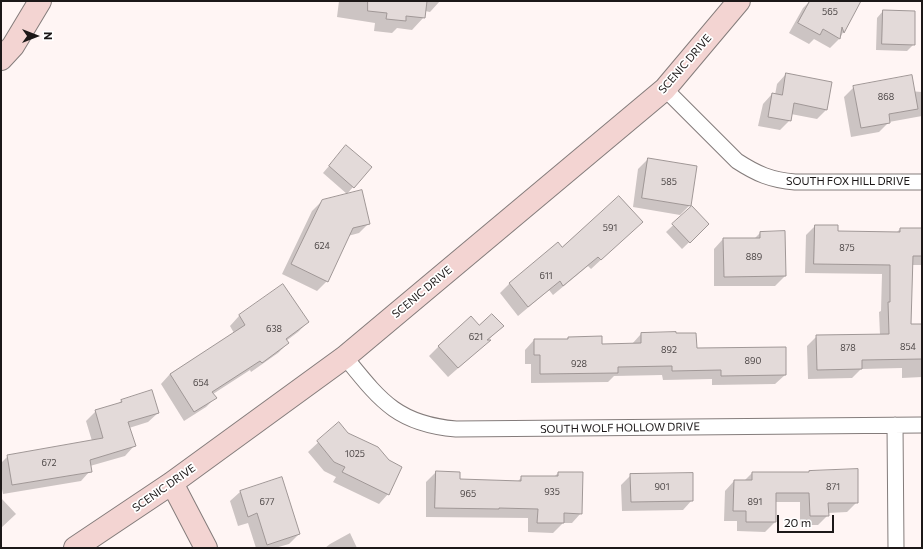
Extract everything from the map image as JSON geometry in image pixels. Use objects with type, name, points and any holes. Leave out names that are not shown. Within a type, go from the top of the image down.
[{"type":"street","points":[[1,60],[13,46],[40,1]]},
{"type":"street","name":"SCENIC DRIVE","points":[[75,548],[172,483],[344,357],[665,89],[739,1]]},
{"type":"street","name":"SOUTH FOX HILL DRIVE","points":[[665,89],[737,160],[750,170],[764,177],[779,181],[795,182],[922,182]]},
{"type":"street","name":"SOUTH WOLF HOLLOW DRIVE","points":[[344,357],[384,402],[410,419],[440,428],[922,425]]},
{"type":"street","points":[[895,425],[896,548]]},
{"type":"street","points":[[172,483],[206,548]]},
{"type":"building","points":[[368,1],[427,1],[425,18],[406,16],[406,21],[386,19],[387,13],[368,11]]},
{"type":"building","points":[[810,1],[861,1],[844,33],[842,27],[840,39],[823,29],[820,35],[798,23]]},
{"type":"building","points":[[883,10],[915,11],[915,45],[882,44]]},
{"type":"building","points":[[786,73],[832,82],[827,110],[794,103],[791,121],[768,117],[772,93],[782,95]]},
{"type":"building","points":[[912,75],[918,109],[889,114],[890,123],[861,128],[853,86]]},
{"type":"building","points":[[346,145],[372,167],[354,188],[329,166]]},
{"type":"building","points":[[648,158],[697,166],[691,206],[642,198]]},
{"type":"building","points":[[362,190],[370,224],[353,228],[328,282],[291,264],[322,200]]},
{"type":"building","points":[[619,196],[643,222],[601,260],[598,257],[563,286],[560,281],[528,307],[509,283],[558,242],[562,247]]},
{"type":"building","points":[[692,206],[709,224],[690,243],[672,224]]},
{"type":"building","points":[[815,225],[838,225],[838,231],[900,232],[900,228],[922,228],[922,256],[913,256],[911,324],[922,324],[922,359],[862,360],[862,369],[817,370],[816,335],[889,334],[888,302],[890,302],[890,265],[814,264]]},
{"type":"building","points":[[785,231],[786,276],[724,277],[723,238],[760,238],[760,232]]},
{"type":"building","points":[[283,284],[309,322],[286,339],[289,343],[262,363],[260,361],[212,392],[217,398],[194,412],[170,374],[245,325],[239,315]]},
{"type":"building","points":[[492,314],[504,326],[487,340],[491,340],[458,368],[438,346],[471,316],[479,325]]},
{"type":"building","points":[[641,333],[696,333],[697,348],[786,347],[786,375],[721,376],[721,370],[672,371],[672,366],[618,367],[618,373],[540,374],[540,355],[534,355],[534,339],[568,339],[568,337],[602,336],[602,344],[641,343]]},
{"type":"building","points":[[152,390],[159,413],[128,422],[136,446],[90,460],[92,472],[12,485],[7,455],[103,438],[95,410],[122,402],[121,400]]},
{"type":"building","points":[[339,422],[348,433],[378,447],[389,460],[402,467],[389,495],[342,472],[345,467],[334,462],[317,441]]},
{"type":"building","points":[[858,469],[858,503],[828,503],[829,516],[810,516],[809,493],[776,493],[776,522],[746,522],[746,511],[733,511],[734,480],[752,480],[752,472],[809,472]]},
{"type":"building","points":[[436,471],[460,472],[460,479],[521,481],[521,476],[558,476],[558,472],[583,472],[582,514],[564,513],[564,523],[537,523],[538,509],[435,508]]},
{"type":"building","points":[[693,473],[693,501],[631,502],[630,474]]},
{"type":"building","points":[[282,477],[300,534],[267,545],[257,513],[248,517],[240,491]]}]
